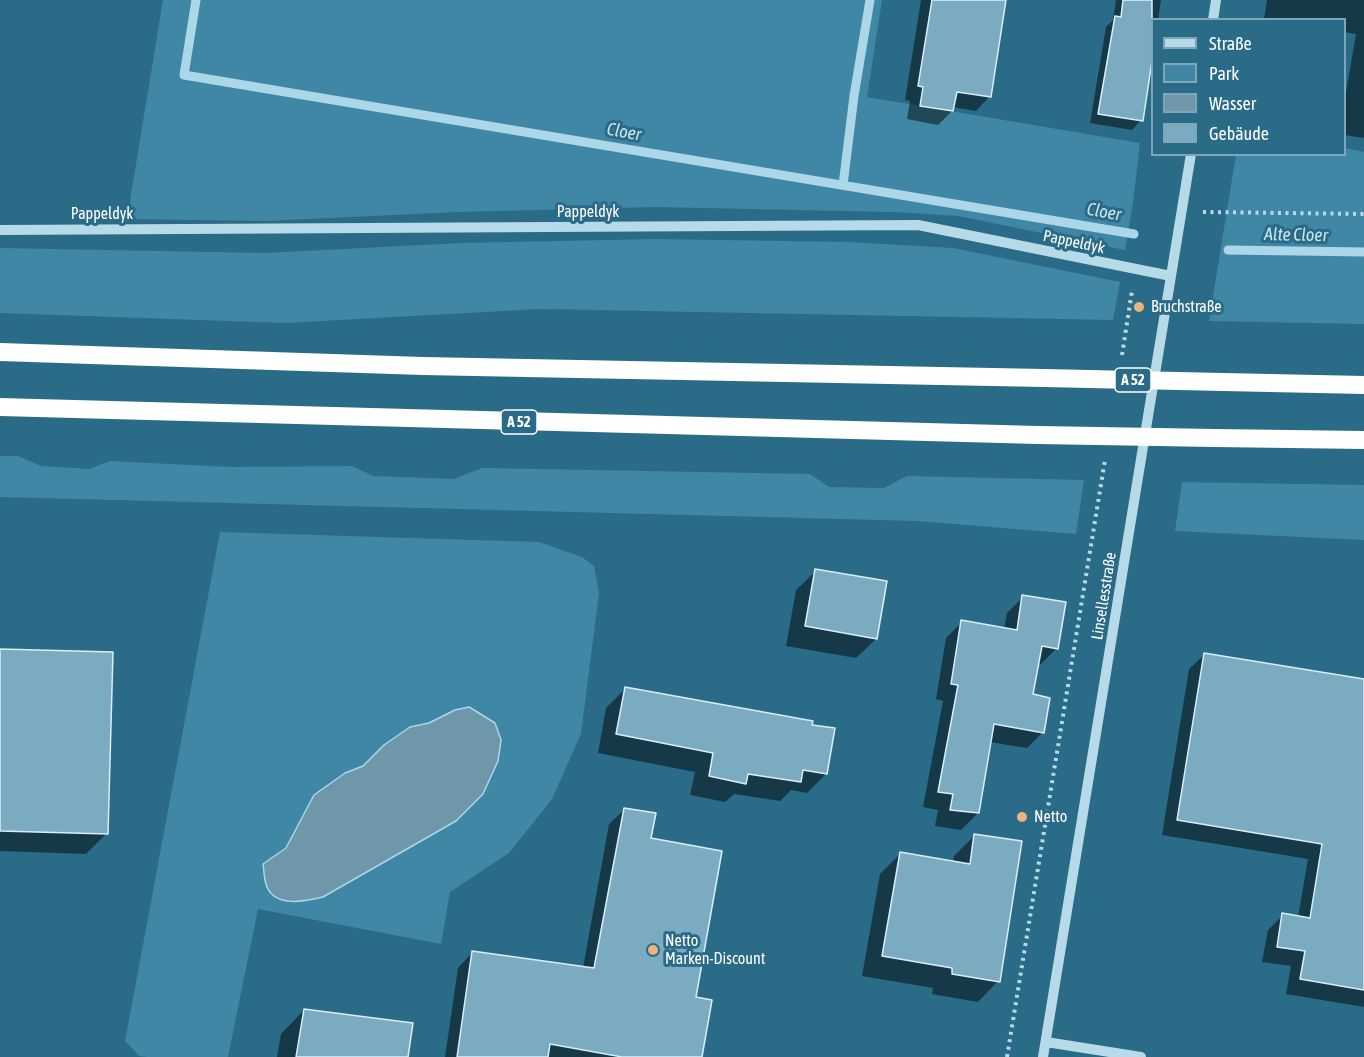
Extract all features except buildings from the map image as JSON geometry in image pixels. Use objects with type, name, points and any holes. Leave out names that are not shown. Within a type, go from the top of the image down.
[{"type":"highway","name":"A 52","points":[[0,352],[423,366],[1364,385]]},
{"type":"highway","points":[[1323,384],[1364,376]]},
{"type":"highway","name":"A 52","points":[[0,407],[1038,435],[1364,440]]},
{"type":"street","points":[[1213,18],[1216,0]]},
{"type":"street","name":"Linsellesstraße","points":[[1043,1057],[1191,156]]},
{"type":"street","name":"Pappeldyk","points":[[0,230],[918,225],[1171,276]]},
{"type":"street","points":[[1046,1042],[1141,1057]]},
{"type":"path","points":[[1181,212],[1364,214]]},
{"type":"path","points":[[1120,362],[1135,269]]},
{"type":"path","points":[[1007,1057],[1106,455]]},
{"type":"green space","points":[[163,0],[882,0],[867,97],[1140,143],[1125,250],[958,216],[893,212],[656,207],[458,212],[266,221],[127,219]]},
{"type":"green space","points":[[1346,148],[1364,152],[1364,324],[1209,321],[1236,156],[1346,156]]},
{"type":"green space","points":[[656,239],[847,242],[953,248],[1120,282],[1113,320],[541,309],[285,323],[0,313],[0,248],[266,253],[460,243]]},
{"type":"green space","points":[[0,456],[18,456],[41,466],[89,469],[110,461],[231,467],[352,466],[373,476],[454,479],[482,468],[810,474],[829,487],[884,488],[907,476],[1084,480],[1076,534],[917,521],[0,497]]},
{"type":"green space","points":[[1182,482],[1364,485],[1364,540],[1175,531]]},
{"type":"green space","points":[[220,532],[539,542],[582,557],[594,566],[599,593],[581,734],[552,799],[509,853],[450,892],[441,944],[258,909],[228,1057],[139,1056],[125,1041]],"holes":[[[455,710],[483,794],[456,821],[324,897],[301,901],[285,900],[272,894],[267,887],[263,864],[286,848],[345,773],[363,766],[384,745],[410,727],[429,723]]]},
{"type":"water","points":[[469,707],[495,723],[501,740],[498,761],[483,794],[456,821],[323,897],[292,901],[277,898],[271,894],[266,884],[263,864],[286,848],[314,795],[345,773],[363,766],[384,745],[410,727],[429,723],[455,710]]},
{"type":"waterway","name":"Cloer","points":[[196,0],[184,75],[1134,234]]},
{"type":"waterway","points":[[843,185],[854,96],[870,0]]},
{"type":"waterway","name":"Alte Cloer","points":[[1228,250],[1364,252]]},
{"type":"place","name":"Bruchstraße","points":[[1139,307]]},
{"type":"place","name":"Netto","points":[[1022,817]]},
{"type":"place","name":"Netto Marken-Discount","points":[[653,950]]}]
